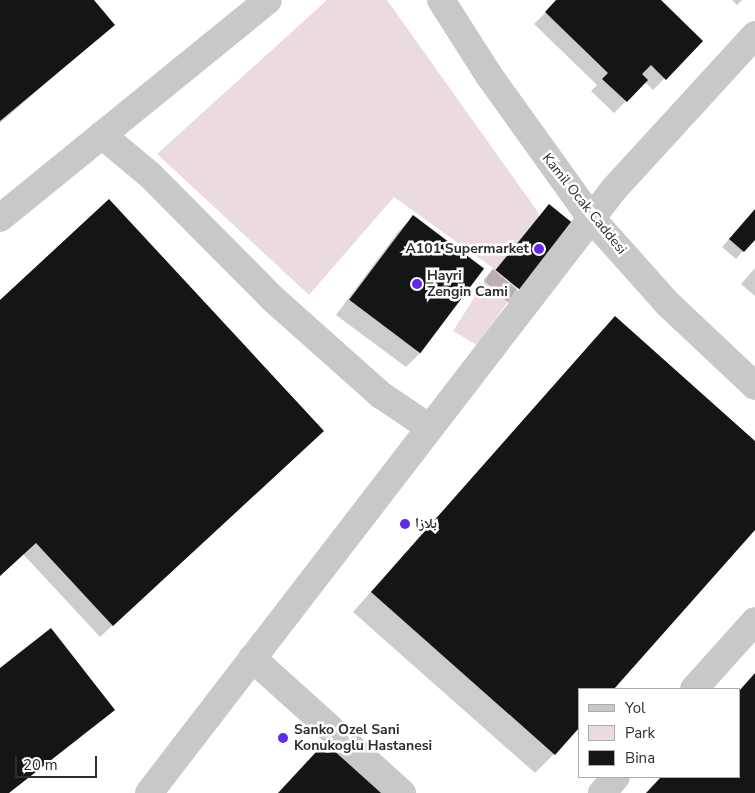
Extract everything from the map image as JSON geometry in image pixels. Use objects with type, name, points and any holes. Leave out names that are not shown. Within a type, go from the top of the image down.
[{"type":"street","points":[[0,218],[268,0]]},
{"type":"street","name":"Kamil Ocak Caddesi","points":[[441,0],[488,74],[592,218],[669,305],[755,386]]},
{"type":"street","points":[[149,793],[614,189],[755,35]]},
{"type":"street","points":[[102,135],[150,175],[272,298],[381,395],[430,428]]},
{"type":"street","points":[[695,688],[755,621]]},
{"type":"street","points":[[252,658],[402,793]]},
{"type":"street","points":[[602,793],[615,778]]},
{"type":"green space","points":[[327,0],[387,0],[538,212],[544,251],[477,345],[453,331],[493,268],[394,197],[309,295],[157,154]]},
{"type":"building","points":[[0,0],[94,0],[115,25],[0,121]]},
{"type":"building","points":[[556,0],[661,0],[703,41],[666,80],[651,65],[642,74],[648,80],[627,102],[602,79],[608,73],[545,12]]},
{"type":"building","points":[[109,199],[324,431],[113,626],[36,543],[0,576],[0,300]]},
{"type":"building","name":"A101 Supermarket","points":[[549,204],[582,231],[529,297],[496,270]]},
{"type":"building","points":[[755,209],[755,240],[744,252],[729,239]]},
{"type":"building","name":"Hayri Zengin Cami","points":[[413,215],[484,269],[420,353],[349,300]]},
{"type":"building","points":[[615,316],[755,441],[755,530],[615,688],[578,688],[578,729],[555,755],[371,592]]},
{"type":"building","points":[[51,628],[115,710],[9,793],[0,793],[0,668]]},
{"type":"building","points":[[755,673],[755,793],[646,793],[660,778],[740,778],[740,690]]},
{"type":"building","points":[[329,738],[387,793],[278,793]]},
{"type":"place","name":"A101 Supermarket","points":[[539,249]]},
{"type":"place","name":"Hayri Zengin Cami","points":[[417,284]]},
{"type":"place","name":"بلازا","points":[[405,524]]},
{"type":"place","name":"Sanko Ozel Sani Konukoglu Hastanesi","points":[[283,738]]}]
